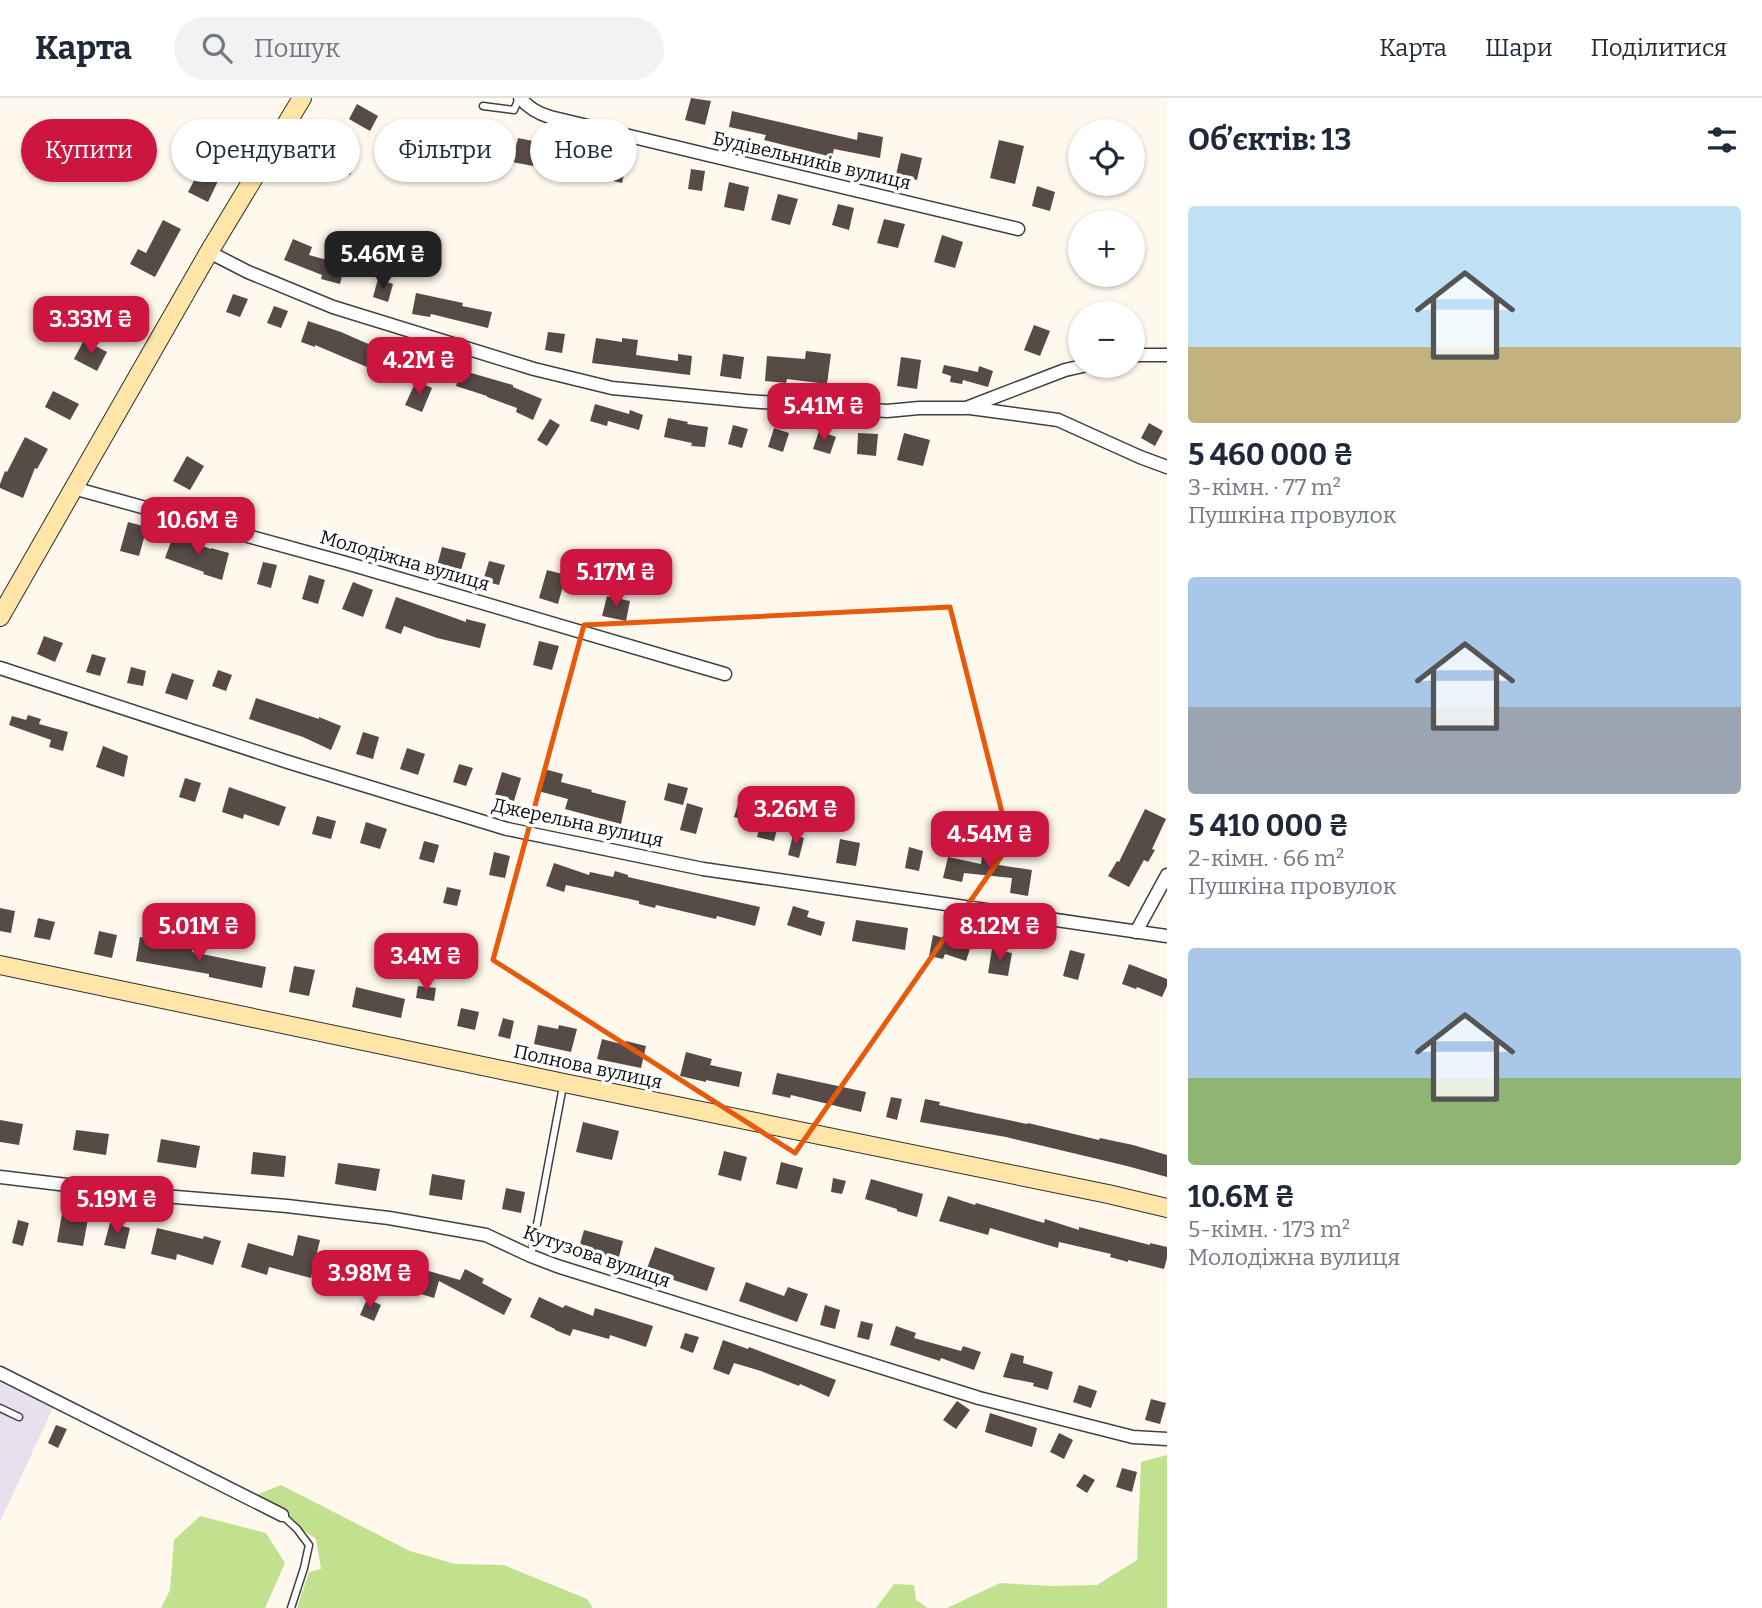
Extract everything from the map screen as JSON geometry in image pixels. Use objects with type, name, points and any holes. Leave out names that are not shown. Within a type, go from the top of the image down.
[{"type":"street","points":[[0,617],[209,252],[302,98]]},
{"type":"street","name":"Будівельників вулиця","points":[[520,98],[537,113],[550,117],[1018,229]]},
{"type":"street","points":[[209,252],[248,272],[333,307],[534,369],[612,388],[887,411],[966,408],[1058,420],[1167,467]]},
{"type":"street","points":[[1145,355],[1167,355]]},
{"type":"street","points":[[966,408],[1068,369]]},
{"type":"street","name":"Молодіжна вулиця","points":[[73,488],[346,563],[725,674]]},
{"type":"street","name":"Джерельна вулиця","points":[[0,668],[288,762],[507,829],[703,869],[1167,936]]},
{"type":"street","points":[[1136,932],[1167,875]]},
{"type":"street","name":"Полнова вулиця","points":[[0,965],[1167,1208]]},
{"type":"street","name":"Кутузова вулиця","points":[[0,1177],[389,1218],[486,1235],[531,1256],[596,1278],[979,1398],[1133,1437],[1167,1439]]},
{"type":"street","points":[[0,1373],[282,1515]]},
{"type":"lane","points":[[483,106],[514,110],[520,98]]},
{"type":"lane","points":[[531,1256],[564,1083]]},
{"type":"lane","points":[[0,1408],[19,1417]]},
{"type":"lane","points":[[282,1515],[298,1529],[309,1545],[291,1608]]},
{"type":"highlighted area","points":[[950,607],[1010,844],[795,1153],[493,960],[584,625]]},
{"type":"shaded area","points":[[0,1382],[53,1408],[0,1522]]},
{"type":"green space","points":[[1167,1455],[1167,1608],[947,1608],[1000,1583],[1097,1585],[1137,1560],[1141,1462]]},
{"type":"green space","points":[[281,1485],[410,1551],[455,1564],[504,1565],[587,1599],[593,1608],[297,1608],[309,1572],[321,1569],[316,1539],[254,1496]]},
{"type":"green space","points":[[200,1516],[266,1533],[285,1563],[265,1608],[161,1608],[170,1590],[174,1540]]},
{"type":"green space","points":[[894,1584],[914,1585],[916,1600],[928,1608],[876,1608]]},
{"type":"building","points":[[691,98],[711,101],[705,125],[685,120]]},
{"type":"building","points":[[357,104],[378,116],[374,119],[370,131],[360,125],[360,119],[349,119]]},
{"type":"building","points":[[732,111],[857,140],[858,132],[883,137],[880,158],[834,149],[832,157],[764,140],[766,135],[729,127]]},
{"type":"building","points":[[518,138],[530,140],[530,165],[516,163]]},
{"type":"building","points":[[999,140],[1024,146],[1015,184],[990,178]]},
{"type":"building","points":[[901,153],[922,158],[917,180],[896,175]]},
{"type":"building","points":[[691,169],[705,171],[702,191],[688,189]]},
{"type":"building","points":[[193,182],[218,182],[208,202],[188,192]]},
{"type":"building","points":[[729,182],[749,187],[744,211],[724,207]]},
{"type":"building","points":[[1037,186],[1055,192],[1050,211],[1032,206]]},
{"type":"building","points":[[778,194],[798,199],[790,225],[771,220]]},
{"type":"building","points":[[838,204],[854,208],[849,230],[832,225]]},
{"type":"building","points":[[884,219],[905,224],[898,248],[877,243]]},
{"type":"building","points":[[163,220],[181,229],[155,277],[130,264],[138,249],[146,253]]},
{"type":"building","points":[[942,235],[963,242],[955,268],[934,262]]},
{"type":"building","points":[[293,239],[312,247],[309,255],[345,265],[340,284],[321,279],[322,275],[284,260]]},
{"type":"building","points":[[378,279],[393,284],[388,302],[373,297]]},
{"type":"building","points":[[416,293],[492,312],[488,328],[431,314],[430,317],[412,314]]},
{"type":"building","points":[[233,294],[248,299],[240,317],[226,312]]},
{"type":"building","points":[[115,299],[137,309],[128,327],[106,316]]},
{"type":"building","points":[[274,306],[288,311],[281,328],[267,323]]},
{"type":"building","points":[[308,321],[373,346],[374,343],[414,360],[405,380],[301,342]]},
{"type":"building","points":[[1034,325],[1050,331],[1040,356],[1024,350]]},
{"type":"building","points":[[548,332],[565,334],[562,353],[545,350]]},
{"type":"building","points":[[596,338],[622,342],[622,338],[638,340],[636,355],[678,361],[678,354],[692,356],[690,375],[592,363]]},
{"type":"building","points":[[84,340],[107,352],[97,371],[74,359]]},
{"type":"building","points":[[806,351],[831,354],[827,384],[787,379],[786,383],[765,381],[767,356],[805,359]]},
{"type":"building","points":[[723,354],[744,357],[741,379],[720,376]]},
{"type":"building","points":[[901,357],[921,360],[917,389],[897,386]]},
{"type":"building","points":[[944,365],[978,372],[979,366],[993,371],[988,387],[963,380],[962,384],[950,382],[951,376],[942,373]]},
{"type":"building","points":[[461,370],[513,385],[542,399],[533,420],[516,412],[517,408],[456,386]]},
{"type":"building","points":[[416,381],[432,388],[422,412],[405,405]]},
{"type":"building","points":[[53,391],[79,404],[70,420],[45,407]]},
{"type":"building","points":[[595,404],[629,414],[630,410],[643,415],[639,430],[608,421],[607,426],[590,421]]},
{"type":"building","points":[[668,418],[708,427],[705,447],[691,446],[692,443],[664,437]]},
{"type":"building","points":[[550,419],[560,425],[547,446],[537,440]]},
{"type":"building","points":[[1149,423],[1163,431],[1155,446],[1141,438]]},
{"type":"building","points":[[733,425],[748,429],[742,448],[728,444]]},
{"type":"building","points":[[774,428],[789,433],[783,452],[768,447]]},
{"type":"building","points":[[819,431],[836,437],[830,454],[813,449]]},
{"type":"building","points":[[858,433],[878,434],[876,456],[857,454]]},
{"type":"building","points":[[904,433],[930,440],[923,466],[897,460]]},
{"type":"building","points":[[25,437],[48,449],[37,469],[35,468],[23,498],[0,488],[0,484]]},
{"type":"building","points":[[187,456],[204,466],[190,490],[173,481]]},
{"type":"building","points":[[128,522],[147,527],[139,556],[120,551]]},
{"type":"building","points":[[173,536],[229,553],[222,580],[165,558]]},
{"type":"building","points":[[442,547],[466,553],[459,577],[436,570]]},
{"type":"building","points":[[489,561],[505,565],[499,585],[483,581]]},
{"type":"building","points":[[263,562],[277,565],[271,588],[257,584]]},
{"type":"building","points":[[547,570],[566,575],[558,604],[539,598]]},
{"type":"building","points":[[309,575],[325,580],[318,604],[302,599]]},
{"type":"building","points":[[353,582],[373,590],[363,617],[342,609]]},
{"type":"building","points":[[607,596],[630,601],[626,621],[602,616]]},
{"type":"building","points":[[396,597],[466,622],[466,619],[486,624],[480,648],[437,638],[404,626],[401,634],[385,628]]},
{"type":"building","points":[[44,636],[63,643],[55,662],[37,654]]},
{"type":"building","points":[[539,641],[559,646],[552,670],[533,665]]},
{"type":"building","points":[[92,654],[106,658],[100,676],[86,672]]},
{"type":"building","points":[[131,667],[146,671],[143,686],[127,683]]},
{"type":"building","points":[[218,670],[232,675],[226,691],[212,686]]},
{"type":"building","points":[[172,673],[194,680],[187,700],[165,693]]},
{"type":"building","points":[[256,698],[341,726],[331,750],[303,737],[249,719]]},
{"type":"building","points":[[28,715],[41,719],[39,724],[68,732],[63,751],[49,747],[51,740],[9,725],[12,716],[26,720]]},
{"type":"building","points":[[363,732],[379,737],[373,759],[356,754]]},
{"type":"building","points":[[103,746],[128,756],[124,777],[96,767]]},
{"type":"building","points":[[407,748],[425,754],[418,775],[400,769]]},
{"type":"building","points":[[459,764],[473,768],[466,786],[453,782]]},
{"type":"building","points":[[544,769],[563,774],[561,782],[626,801],[621,824],[565,809],[568,799],[538,791]]},
{"type":"building","points":[[502,772],[521,778],[514,801],[495,795]]},
{"type":"building","points":[[185,778],[201,783],[195,802],[179,797]]},
{"type":"building","points":[[668,783],[688,788],[683,805],[664,800]]},
{"type":"building","points":[[229,787],[286,807],[279,826],[244,814],[243,819],[222,812]]},
{"type":"building","points":[[739,801],[753,804],[748,821],[734,817]]},
{"type":"building","points":[[687,803],[703,808],[696,834],[680,830]]},
{"type":"building","points":[[1145,809],[1166,819],[1152,849],[1155,850],[1148,862],[1144,860],[1129,887],[1108,876],[1117,861],[1119,862]]},
{"type":"building","points":[[763,814],[780,818],[774,841],[757,837]]},
{"type":"building","points":[[317,816],[336,821],[331,839],[312,834]]},
{"type":"building","points":[[366,822],[387,829],[380,849],[360,843]]},
{"type":"building","points":[[793,835],[804,838],[799,858],[788,855]]},
{"type":"building","points":[[840,839],[860,843],[856,866],[836,863]]},
{"type":"building","points":[[424,841],[439,845],[434,863],[419,859]]},
{"type":"building","points":[[909,847],[923,851],[919,871],[905,868]]},
{"type":"building","points":[[983,849],[1000,851],[999,865],[1032,870],[1028,896],[1010,893],[1012,878],[964,873],[962,882],[943,878],[948,857],[981,864]]},
{"type":"building","points":[[494,852],[510,856],[505,878],[489,875]]},
{"type":"building","points":[[554,863],[589,875],[590,872],[613,877],[615,871],[628,877],[760,907],[755,926],[656,905],[655,908],[639,904],[639,901],[566,885],[564,892],[546,886]]},
{"type":"building","points":[[447,887],[461,890],[457,906],[443,903]]},
{"type":"building","points":[[793,906],[809,911],[807,917],[825,922],[821,936],[787,925]]},
{"type":"building","points":[[0,908],[15,911],[11,933],[0,931]]},
{"type":"building","points":[[38,918],[55,922],[50,940],[34,937]]},
{"type":"building","points":[[856,920],[908,928],[905,950],[852,941]]},
{"type":"building","points":[[99,931],[117,935],[112,958],[94,954]]},
{"type":"building","points":[[933,935],[971,946],[966,961],[945,954],[943,959],[929,956]]},
{"type":"building","points":[[140,937],[193,947],[192,952],[266,967],[262,988],[209,977],[209,974],[136,961]]},
{"type":"building","points":[[992,949],[1012,953],[1008,976],[988,973]]},
{"type":"building","points":[[1070,950],[1085,954],[1078,980],[1063,976]]},
{"type":"building","points":[[1129,964],[1167,979],[1162,997],[1122,984]]},
{"type":"building","points":[[294,966],[315,970],[309,996],[289,992]]},
{"type":"building","points":[[418,986],[436,988],[434,1001],[416,998]]},
{"type":"building","points":[[356,987],[405,999],[401,1018],[352,1007]]},
{"type":"building","points":[[461,1008],[479,1012],[475,1030],[457,1026]]},
{"type":"building","points":[[503,1018],[514,1021],[510,1039],[498,1036]]},
{"type":"building","points":[[538,1025],[558,1029],[559,1025],[577,1029],[571,1052],[534,1044]]},
{"type":"building","points":[[602,1039],[625,1045],[626,1041],[646,1046],[641,1068],[597,1059]]},
{"type":"building","points":[[686,1052],[712,1059],[710,1065],[742,1072],[739,1087],[680,1076]]},
{"type":"building","points":[[777,1073],[866,1092],[861,1112],[791,1095],[790,1098],[772,1094]]},
{"type":"building","points":[[891,1097],[902,1099],[897,1120],[886,1117]]},
{"type":"building","points":[[925,1099],[940,1102],[939,1105],[1133,1145],[1167,1155],[1167,1177],[1006,1137],[920,1122]]},
{"type":"building","points":[[0,1120],[23,1124],[19,1145],[0,1142]]},
{"type":"building","points":[[583,1122],[619,1131],[612,1160],[576,1152]]},
{"type":"building","points":[[76,1130],[109,1134],[106,1155],[73,1150]]},
{"type":"building","points":[[161,1139],[200,1146],[196,1168],[157,1162]]},
{"type":"building","points":[[724,1151],[747,1157],[741,1181],[718,1175]]},
{"type":"building","points":[[253,1152],[286,1156],[284,1177],[251,1174]]},
{"type":"building","points":[[781,1162],[803,1168],[797,1189],[776,1184]]},
{"type":"building","points":[[338,1163],[380,1169],[376,1191],[335,1184]]},
{"type":"building","points":[[432,1174],[465,1180],[462,1200],[429,1195]]},
{"type":"building","points":[[833,1178],[846,1181],[842,1194],[831,1192]]},
{"type":"building","points":[[871,1179],[923,1194],[917,1217],[865,1199]]},
{"type":"building","points":[[506,1188],[525,1192],[521,1213],[502,1209]]},
{"type":"building","points":[[948,1196],[1044,1223],[1045,1219],[1079,1230],[1079,1227],[1167,1247],[1164,1269],[1128,1262],[1110,1257],[1111,1254],[1059,1242],[1058,1248],[990,1228],[988,1235],[939,1221]]},
{"type":"building","points":[[62,1214],[88,1219],[83,1246],[57,1242]]},
{"type":"building","points":[[18,1220],[29,1223],[23,1246],[12,1243]]},
{"type":"building","points":[[110,1223],[130,1228],[125,1249],[104,1245]]},
{"type":"building","points":[[157,1228],[221,1241],[213,1265],[177,1254],[176,1260],[151,1254]]},
{"type":"building","points":[[584,1230],[623,1241],[618,1261],[578,1251]]},
{"type":"building","points":[[298,1235],[320,1240],[311,1278],[269,1267],[267,1275],[241,1267],[248,1243],[293,1256]]},
{"type":"building","points":[[655,1247],[715,1268],[707,1291],[646,1271]]},
{"type":"building","points":[[418,1268],[460,1280],[465,1269],[484,1279],[482,1283],[512,1299],[504,1315],[439,1281],[434,1298],[411,1291]]},
{"type":"building","points":[[746,1282],[784,1296],[788,1287],[808,1294],[797,1322],[739,1301]]},
{"type":"building","points":[[539,1297],[563,1308],[565,1305],[593,1316],[595,1308],[653,1326],[646,1347],[610,1335],[609,1339],[573,1329],[570,1336],[555,1330],[530,1317]]},
{"type":"building","points":[[367,1299],[381,1305],[374,1321],[360,1315]]},
{"type":"building","points":[[825,1305],[840,1310],[835,1329],[820,1325]]},
{"type":"building","points":[[861,1321],[873,1324],[869,1340],[857,1337]]},
{"type":"building","points":[[896,1326],[916,1333],[914,1338],[961,1351],[963,1346],[981,1352],[974,1370],[890,1345]]},
{"type":"building","points":[[685,1333],[699,1337],[693,1353],[680,1348]]},
{"type":"building","points":[[723,1340],[836,1380],[829,1397],[800,1384],[799,1386],[734,1363],[729,1375],[713,1369]]},
{"type":"building","points":[[1011,1353],[1024,1356],[1023,1363],[1053,1372],[1048,1390],[1033,1386],[1034,1383],[1003,1377]]},
{"type":"building","points":[[1079,1385],[1097,1391],[1091,1408],[1073,1402]]},
{"type":"building","points":[[1151,1399],[1166,1403],[1160,1424],[1145,1420]]},
{"type":"building","points":[[957,1401],[970,1410],[956,1429],[943,1420]]},
{"type":"building","points":[[990,1413],[1037,1428],[1032,1447],[985,1432]]},
{"type":"building","points":[[56,1425],[67,1429],[58,1448],[48,1443]]},
{"type":"building","points":[[1059,1433],[1073,1440],[1064,1459],[1050,1452]]},
{"type":"building","points":[[1122,1468],[1137,1472],[1132,1492],[1116,1487]]},
{"type":"building","points":[[1084,1474],[1095,1480],[1087,1493],[1076,1486]]}]
